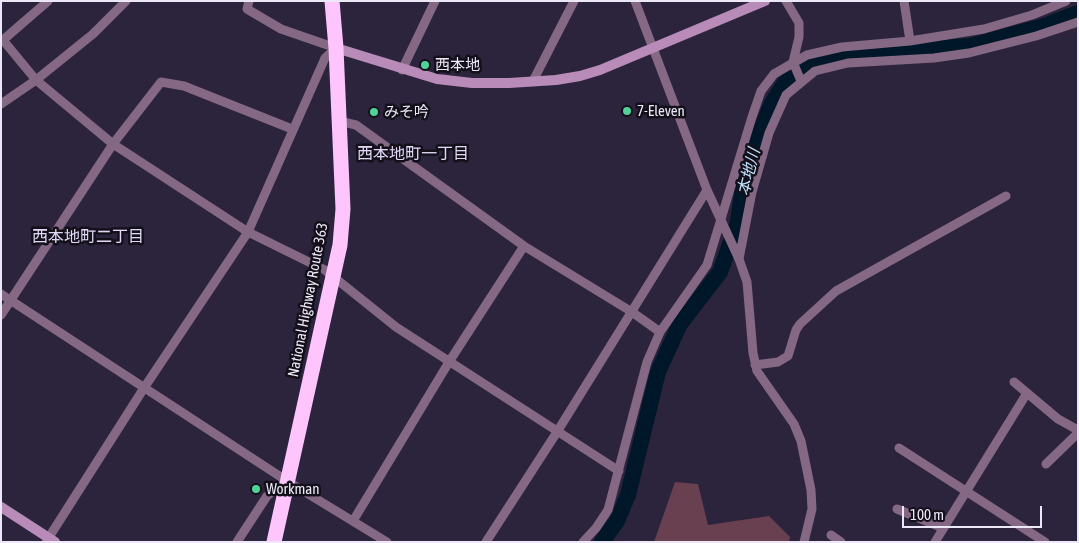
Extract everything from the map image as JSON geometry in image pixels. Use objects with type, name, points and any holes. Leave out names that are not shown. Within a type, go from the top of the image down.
[{"type":"highway","name":"National Highway Route 363","points":[[274,542],[340,245],[343,209],[336,48],[332,1]]},
{"type":"street","points":[[48,1],[3,40],[36,80],[113,144],[248,232],[325,270],[396,327],[619,471]]},
{"type":"street","points":[[1,104],[36,80],[93,34],[126,1]]},
{"type":"street","points":[[249,1],[247,9],[280,30],[402,70],[437,79],[463,82],[509,83],[580,76],[653,50],[765,1]]},
{"type":"street","points":[[402,70],[435,1]]},
{"type":"street","points":[[533,81],[574,1]]},
{"type":"street","points":[[635,1],[707,190],[747,282],[757,371],[794,424],[803,449],[811,490],[812,509],[804,542]]},
{"type":"street","points":[[786,1],[799,23],[800,37],[793,62],[801,81]]},
{"type":"street","points":[[904,1],[910,41]]},
{"type":"street","points":[[583,542],[596,528],[608,510],[647,362],[660,332],[707,265],[761,90],[774,74],[807,55],[842,47],[910,41],[984,29],[1032,15],[1066,1]]},
{"type":"street","points":[[738,259],[752,192],[769,134],[786,95],[815,71],[848,63],[934,58],[968,53],[1036,36],[1078,22]]},
{"type":"street","points":[[1,507],[50,540],[144,388],[248,232],[324,58],[336,48]]},
{"type":"street","points":[[1,315],[113,144],[161,82],[184,86],[292,129]]},
{"type":"street","points":[[338,121],[356,126],[524,246],[632,312],[660,332]]},
{"type":"street","points":[[486,542],[707,190]]},
{"type":"street","points":[[756,365],[778,362],[788,356],[794,334],[800,324],[836,291],[1006,196]]},
{"type":"street","points":[[353,521],[449,362],[524,246]]},
{"type":"street","points":[[1,294],[288,481],[387,542]]},
{"type":"street","points":[[1014,382],[1058,419],[1078,431],[1046,464]]},
{"type":"street","points":[[935,542],[1027,393]]},
{"type":"street","points":[[899,448],[1045,542]]},
{"type":"street","points":[[238,542],[267,496],[288,481]]},
{"type":"street","points":[[897,509],[943,528]]},
{"type":"street","points":[[831,535],[841,542]]},
{"type":"shaded area","points":[[675,482],[698,484],[708,525],[769,516],[790,537],[789,542],[654,542]]},
{"type":"waterway","name":"本地川","points":[[602,542],[617,521],[628,495],[658,372],[680,324],[720,272],[738,222],[743,187],[756,142],[772,103],[784,84],[802,66],[833,58],[855,54],[970,46],[1044,26],[1078,13]]},
{"type":"place","name":"西本地","points":[[425,65]]},
{"type":"place","name":"7-Eleven","points":[[627,111]]},
{"type":"place","name":"みそ吟","points":[[374,112]]},
{"type":"place","name":"Workman","points":[[256,489]]},
{"type":"district","name":"西本地町一丁目","points":[[413,154]]},
{"type":"district","name":"西本地町二丁目","points":[[88,237]]}]
